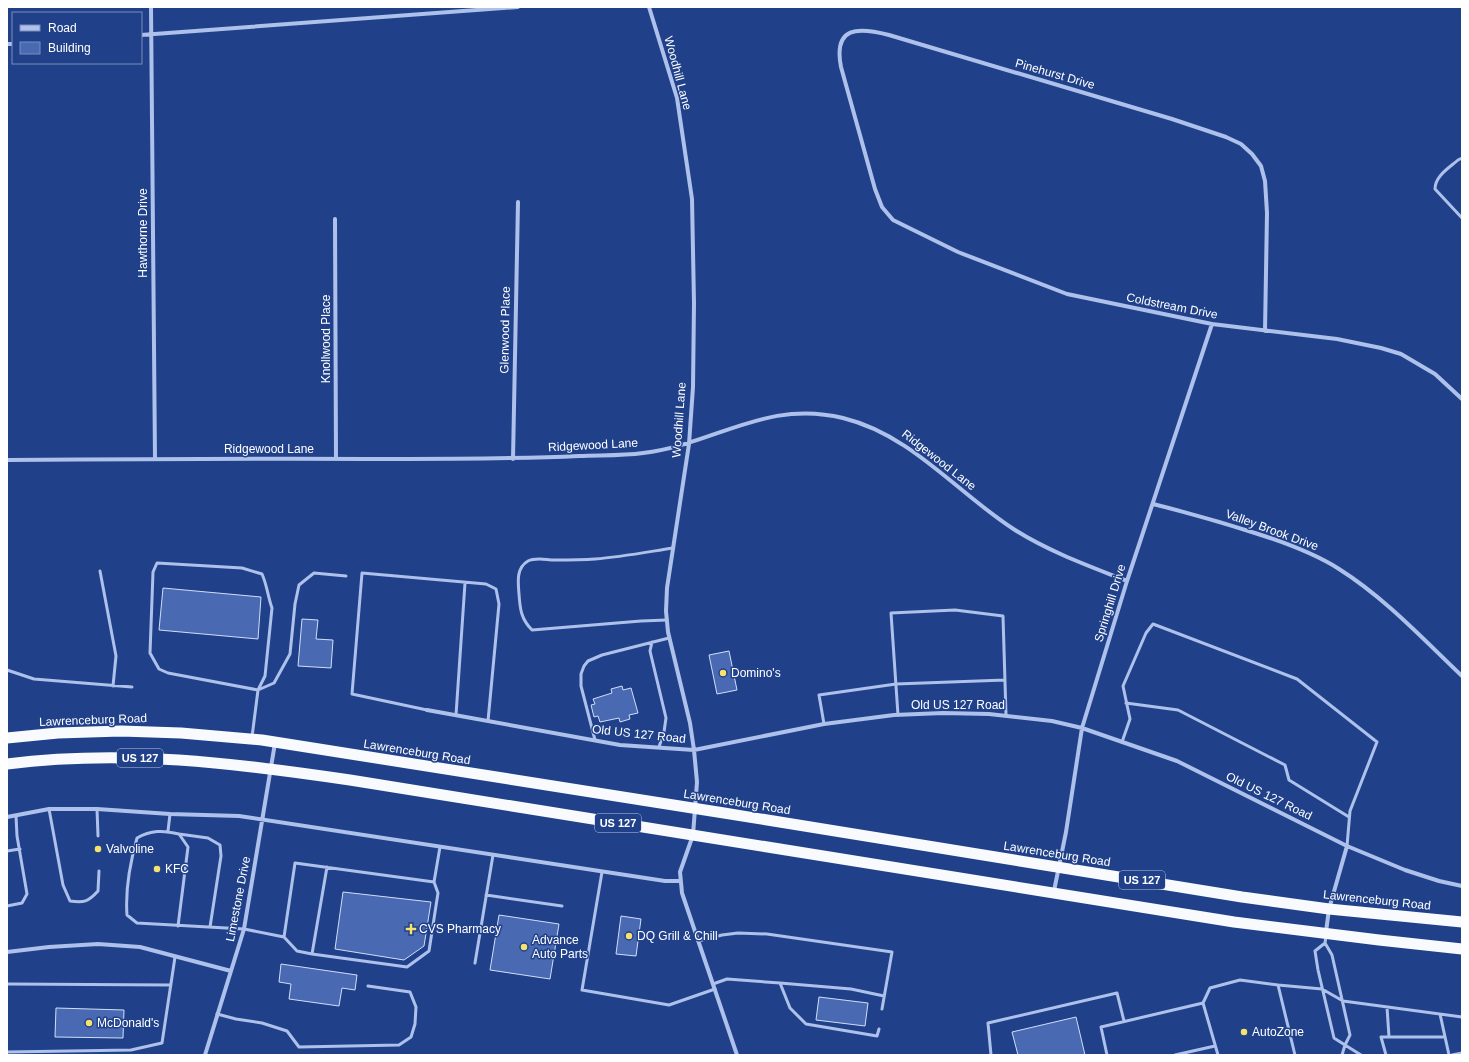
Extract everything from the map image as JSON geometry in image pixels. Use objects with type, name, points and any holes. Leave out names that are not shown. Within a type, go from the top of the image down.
[{"type":"highway","name":"Lawrenceburg Road","points":[[7,738],[58,733],[121,731],[181,733],[252,739],[696,808],[1242,897],[1329,909],[1462,922]]},
{"type":"highway","name":"US 127","points":[[7,764],[57,759],[115,757],[194,761],[272,769],[350,780],[1241,923],[1325,938],[1462,949]]},
{"type":"street","name":"Hawthorne Drive","points":[[151,7],[155,459]]},
{"type":"street","points":[[142,35],[518,7]]},
{"type":"street","name":"Woodhill Lane","points":[[649,7],[677,98],[692,199],[694,303],[692,394],[689,444],[667,588],[667,620],[669,638],[690,723],[697,782],[693,836],[680,872],[680,881]]},
{"type":"street","name":"Pinehurst Drive","points":[[882,207],[875,189],[839,57],[842,40],[847,34],[854,31],[862,30],[889,35],[1172,119],[1226,137],[1241,144],[1252,154],[1261,166],[1265,181],[1265,331]]},
{"type":"street","name":"Glenwood Place","points":[[513,459],[518,202]]},
{"type":"street","name":"Coldstream Drive","points":[[882,207],[893,220],[958,252],[1067,294],[1212,324],[1360,343],[1401,354],[1435,374],[1462,399]]},
{"type":"street","name":"Knollwood Place","points":[[335,219],[336,458]]},
{"type":"street","name":"Springhill Drive","points":[[1053,894],[1072,798],[1082,728],[1127,581],[1212,324]]},
{"type":"street","name":"Ridgewood Lane","points":[[7,460],[336,458],[513,459],[643,453],[689,444],[744,423],[780,415],[814,413],[846,418],[868,425],[892,437],[1020,533],[1068,557],[1127,581]]},
{"type":"street","name":"Valley Brook Drive","points":[[1153,504],[1255,533],[1285,543],[1321,558],[1339,569],[1372,594],[1462,676]]},
{"type":"street","name":"Old US 127 Road","points":[[427,710],[620,745],[694,750],[824,724],[870,717],[943,713],[1006,715],[1052,721],[1082,728],[1177,761],[1348,846],[1405,870],[1439,881],[1462,886]]},
{"type":"street","name":"Limestone Drive","points":[[206,1055],[217,1014],[244,929],[272,769],[275,742]]},
{"type":"street","points":[[7,818],[49,809],[97,808],[170,814],[240,816],[602,872],[665,881],[680,881],[682,893],[698,942],[737,1055]]},
{"type":"street","points":[[1325,938],[1329,909],[1348,846]]},
{"type":"street","points":[[7,952],[49,947],[98,944],[140,947],[230,971]]},
{"type":"lane","points":[[1462,158],[1438,179],[1435,185],[1436,189],[1462,218]]},
{"type":"lane","points":[[667,620],[532,630],[526,624],[521,612],[518,586],[519,573],[522,566],[534,559],[595,559],[673,548]]},
{"type":"lane","points":[[252,739],[258,690],[265,676],[272,608],[268,598],[266,582],[262,574],[242,568],[157,563],[153,572],[150,653],[159,669],[168,673],[258,690],[274,683],[290,654],[295,604],[299,585],[314,573],[346,576]]},
{"type":"lane","points":[[100,571],[116,656],[113,686]]},
{"type":"lane","points":[[427,710],[352,694],[362,573],[486,584],[496,590],[499,604],[488,721]]},
{"type":"lane","points":[[456,715],[465,583]]},
{"type":"lane","points":[[898,715],[891,613],[955,610],[1003,616],[1006,715]]},
{"type":"lane","points":[[1122,742],[1130,719],[1123,686],[1146,633],[1153,624],[1297,679],[1377,742],[1349,817],[1348,846]]},
{"type":"lane","points":[[595,740],[581,686],[581,674],[584,666],[588,661],[595,657],[669,638]]},
{"type":"lane","points":[[652,642],[650,651],[666,718],[664,732],[659,747]]},
{"type":"lane","points":[[7,670],[34,679],[132,687]]},
{"type":"lane","points":[[824,724],[819,695],[896,684],[1005,680]]},
{"type":"lane","points":[[1126,703],[1178,710],[1285,765],[1289,780],[1349,817]]},
{"type":"lane","points":[[97,808],[98,836]]},
{"type":"lane","points":[[49,809],[63,885],[70,901],[80,903],[90,899],[98,891],[99,871]]},
{"type":"lane","points":[[168,831],[170,814]]},
{"type":"lane","points":[[7,906],[22,903],[27,894],[16,816]]},
{"type":"lane","points":[[210,927],[221,856],[220,845],[208,838],[168,831],[148,832],[137,838],[126,895],[127,915],[137,923],[244,929],[284,937],[297,951],[407,967],[429,951],[438,893],[434,882],[440,847]]},
{"type":"lane","points":[[178,926],[188,847],[179,834]]},
{"type":"lane","points":[[7,851],[20,849]]},
{"type":"lane","points":[[475,962],[493,855]]},
{"type":"lane","points":[[284,937],[295,863],[434,882]]},
{"type":"lane","points":[[312,954],[327,867]]},
{"type":"lane","points":[[602,872],[582,990],[669,1005],[715,989]]},
{"type":"lane","points":[[486,895],[562,906]]},
{"type":"lane","points":[[698,942],[722,934],[767,934],[892,952],[882,1009]]},
{"type":"lane","points":[[1325,938],[1316,951],[1322,989],[1334,1038],[1361,1055]]},
{"type":"lane","points":[[1325,938],[1332,955],[1350,1035],[1342,1055]]},
{"type":"lane","points":[[7,1052],[131,1050],[162,1043],[175,957]]},
{"type":"lane","points":[[713,984],[727,979],[851,989],[884,996]]},
{"type":"lane","points":[[1218,1055],[1203,1003],[1210,988],[1240,980],[1322,989],[1343,1001],[1462,1017]]},
{"type":"lane","points":[[780,983],[790,1008],[806,1024],[878,1036],[879,1029]]},
{"type":"lane","points":[[7,984],[171,985]]},
{"type":"lane","points":[[1278,985],[1295,1055]]},
{"type":"lane","points":[[217,1014],[262,1023],[288,1031],[299,1047],[399,1045],[410,1036],[415,1024],[416,1007],[410,992],[368,986]]},
{"type":"lane","points":[[991,1055],[988,1023],[1117,993],[1124,1021]]},
{"type":"lane","points":[[1107,1055],[1101,1027],[1203,1003]]},
{"type":"lane","points":[[1387,1007],[1389,1037]]},
{"type":"lane","points":[[1440,1014],[1449,1055]]},
{"type":"lane","points":[[1386,1055],[1381,1037],[1445,1037]]},
{"type":"lane","points":[[1175,1055],[1215,1046]]},
{"type":"lane","points":[[1452,1055],[1462,1053]]},
{"type":"building","points":[[163,588],[261,597],[258,639],[159,630]]},
{"type":"building","points":[[302,619],[318,620],[316,639],[333,640],[331,668],[298,666]]},
{"type":"building","name":"Domino's","points":[[729,651],[737,690],[717,694],[709,655]]},
{"type":"building","points":[[622,686],[623,690],[631,688],[638,713],[629,715],[630,719],[620,722],[619,718],[600,722],[598,716],[594,717],[591,705],[595,704],[593,699],[612,693],[611,689]]},
{"type":"building","name":"CVS Pharmacy","points":[[343,892],[431,902],[424,946],[404,960],[335,949]]},
{"type":"building","name":"Advance Auto Parts","points":[[499,915],[559,924],[550,979],[490,970]]},
{"type":"building","name":"DQ Grill & Chill","points":[[621,916],[641,919],[636,956],[616,954]]},
{"type":"building","points":[[281,964],[357,975],[355,990],[342,988],[339,1006],[289,999],[291,984],[279,982]]},
{"type":"building","points":[[819,997],[868,1003],[865,1026],[816,1020]]},
{"type":"building","name":"McDonald's","points":[[56,1008],[124,1010],[123,1038],[55,1037]]},
{"type":"building","points":[[1076,1017],[1085,1055],[1018,1055],[1012,1032]]},
{"type":"place","name":"Domino's","points":[[723,673]]},
{"type":"place","name":"Valvoline","points":[[98,849]]},
{"type":"place","name":"KFC","points":[[157,869]]},
{"type":"place","name":"CVS Pharmacy","points":[[411,929]]},
{"type":"place","name":"DQ Grill & Chill","points":[[629,936]]},
{"type":"place","name":"Advance Auto Parts","points":[[524,947]]},
{"type":"place","name":"McDonald's","points":[[89,1023]]},
{"type":"place","name":"AutoZone","points":[[1244,1032]]}]
